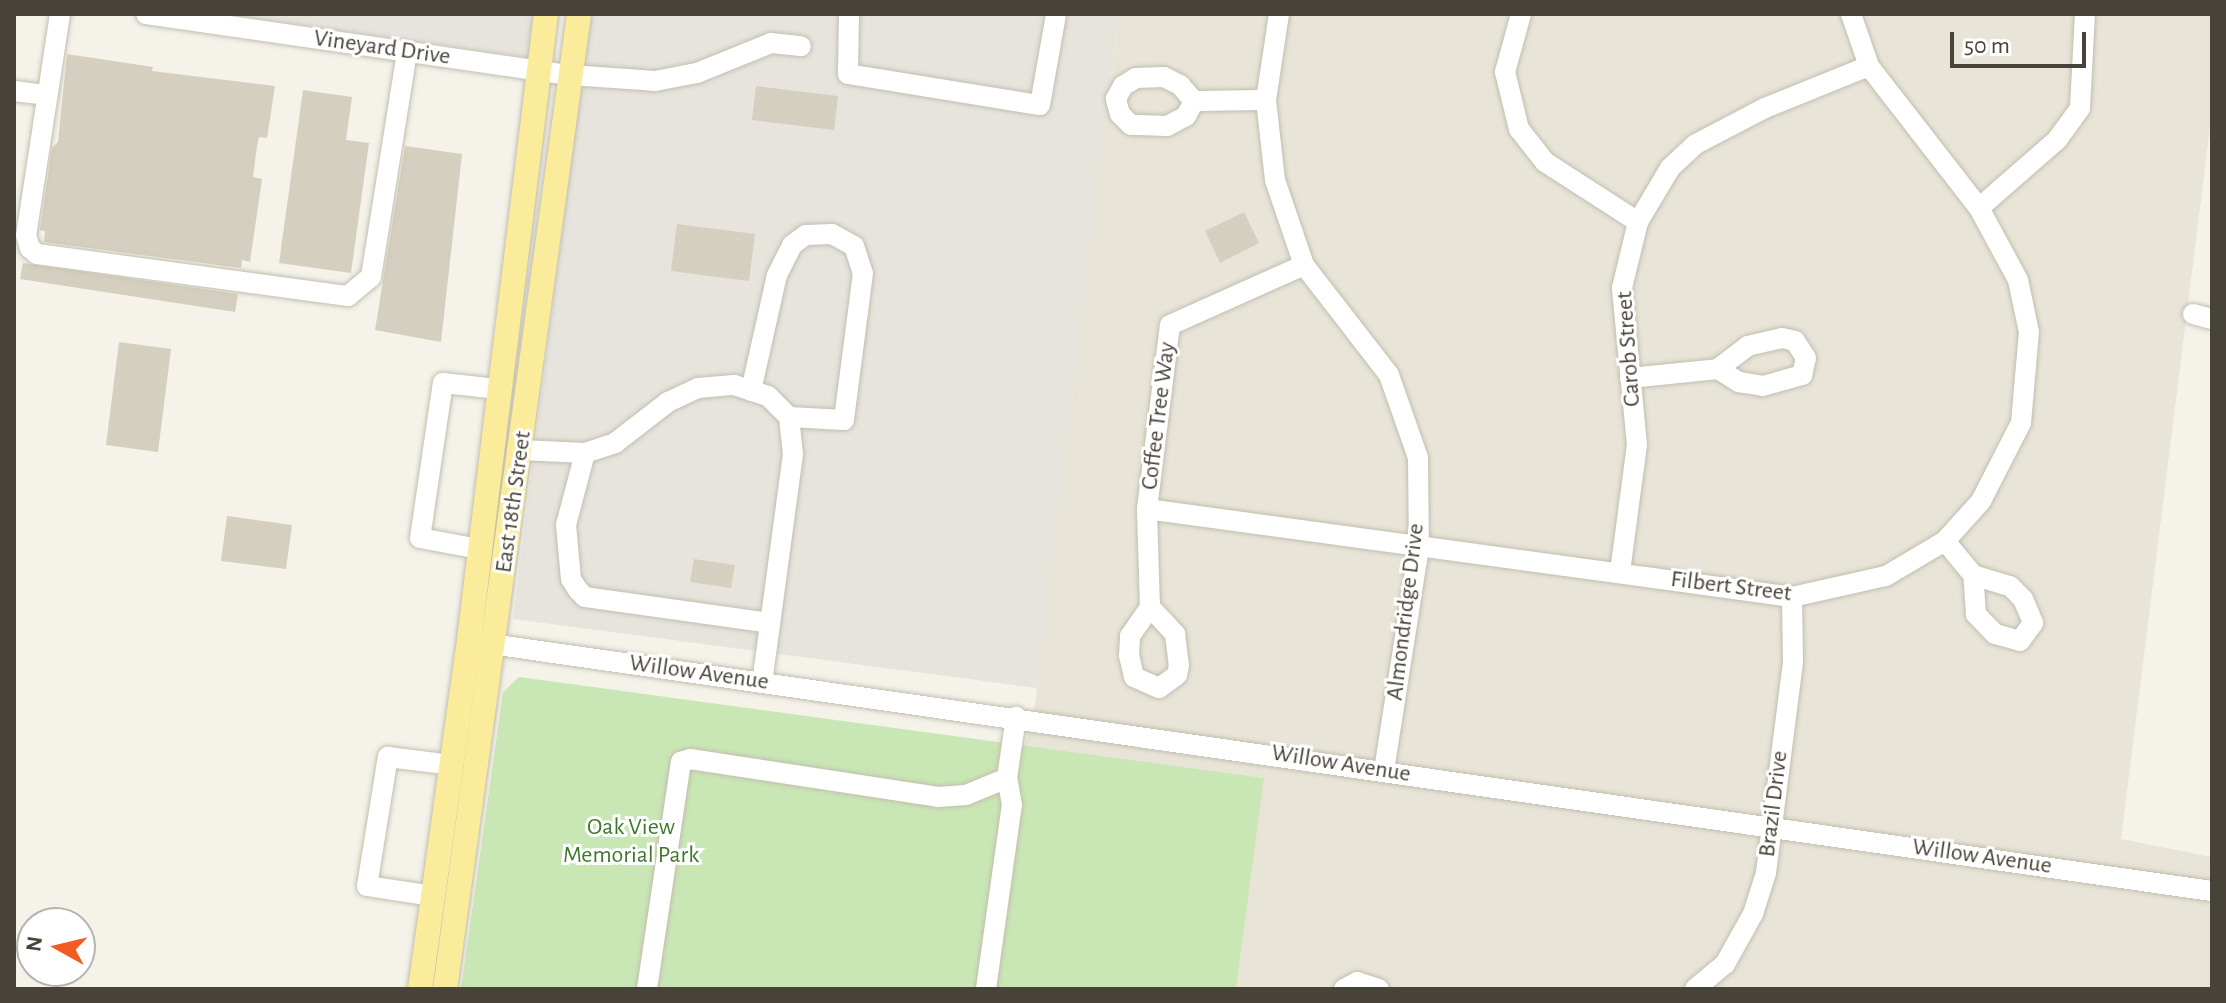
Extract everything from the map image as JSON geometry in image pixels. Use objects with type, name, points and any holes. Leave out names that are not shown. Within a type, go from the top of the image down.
[{"type":"main road","name":"East 18th Street","points":[[445,989],[482,642],[479,549],[546,14]]},
{"type":"main road","name":"East 18th Street","points":[[420,989],[452,765],[482,642],[521,450],[579,14]]},
{"type":"street","points":[[60,14],[26,235],[37,254],[348,296],[371,277],[407,52]]},
{"type":"street","name":"Vineyard Drive","points":[[146,14],[270,23],[407,52],[570,75],[655,81],[697,73],[771,43],[801,46]]},
{"type":"street","points":[[849,14],[848,74],[1040,105],[1056,14]]},
{"type":"street","name":"Almondridge Drive","points":[[1279,14],[1266,100],[1275,180],[1304,265],[1389,375],[1418,458],[1419,547],[1384,771]]},
{"type":"street","points":[[1521,14],[1505,72],[1519,129],[1545,162],[1638,222]]},
{"type":"street","name":"Filbert Street","points":[[1147,509],[1792,597],[1886,576],[1945,541],[1981,501],[2003,464],[2021,423],[2028,384],[2029,332],[2018,280],[1979,208],[1869,66],[1851,14]]},
{"type":"street","points":[[1979,208],[2057,140],[2080,108],[2085,14]]},
{"type":"street","name":"Carob Street","points":[[1620,572],[1637,445],[1622,288],[1638,222],[1670,168],[1696,144],[1765,108],[1869,66]]},
{"type":"street","points":[[14,91],[48,95]]},
{"type":"street","points":[[1194,101],[1266,100]]},
{"type":"street","points":[[751,391],[777,275],[792,245],[806,235],[832,234],[854,246],[863,273],[844,420],[789,417]]},
{"type":"street","name":"Coffee Tree Way","points":[[1147,509],[1170,325],[1304,265]]},
{"type":"street","points":[[1630,378],[1718,369]]},
{"type":"street","points":[[479,549],[420,538],[443,383],[497,389]]},
{"type":"street","points":[[521,450],[585,453],[615,443],[668,402],[698,388],[734,385],[768,396],[789,417],[793,454],[762,682]]},
{"type":"street","points":[[585,453],[566,525],[571,579],[585,597],[770,623]]},
{"type":"street","points":[[1147,509],[1150,607]]},
{"type":"street","points":[[1945,541],[1973,575]]},
{"type":"street","name":"Brazil Drive","points":[[1695,989],[1725,964],[1753,914],[1771,826],[1793,661],[1792,597]]},
{"type":"street","name":"Willow Avenue","points":[[482,642],[2212,891]]},
{"type":"street","points":[[986,989],[1012,805],[1007,778],[1016,717]]},
{"type":"street","points":[[433,896],[367,886],[388,757],[452,765]]},
{"type":"street","points":[[647,989],[681,762],[690,759],[938,797],[966,795],[1007,778]]},
{"type":"street","points":[[1344,989],[1370,982],[1379,989]]},
{"type":"shaded area","points":[[226,14],[537,14],[532,58]]},
{"type":"shaded area","points":[[590,14],[1119,14],[1037,688],[513,619]]},
{"type":"shaded area","points":[[1119,14],[2212,14],[2212,112],[2121,839],[2212,857],[2212,989],[1236,989],[1263,778],[1024,747],[1033,720]]},
{"type":"green space","name":"Oak View Memorial Park","points":[[519,677],[1264,778],[1236,989],[461,989],[503,692]]},
{"type":"building","points":[[67,54],[153,67],[152,71],[275,86],[267,138],[259,137],[257,146],[253,177],[262,179],[250,262],[242,260],[241,268],[44,242],[45,231],[40,230],[52,148],[58,142]]},
{"type":"building","points":[[756,86],[838,96],[834,130],[752,120]]},
{"type":"building","points":[[303,90],[352,97],[346,140],[369,143],[351,273],[279,263]]},
{"type":"building","points":[[405,146],[462,154],[441,342],[375,330]]},
{"type":"building","points":[[1244,212],[1259,243],[1220,263],[1205,231]]},
{"type":"building","points":[[677,224],[755,234],[749,281],[671,271]]},
{"type":"building","points":[[23,263],[238,294],[235,312],[20,279]]},
{"type":"building","points":[[119,342],[171,349],[158,452],[106,445]]},
{"type":"building","points":[[227,516],[292,525],[286,569],[221,561]]},
{"type":"building","points":[[694,559],[735,565],[731,588],[690,582]]}]
